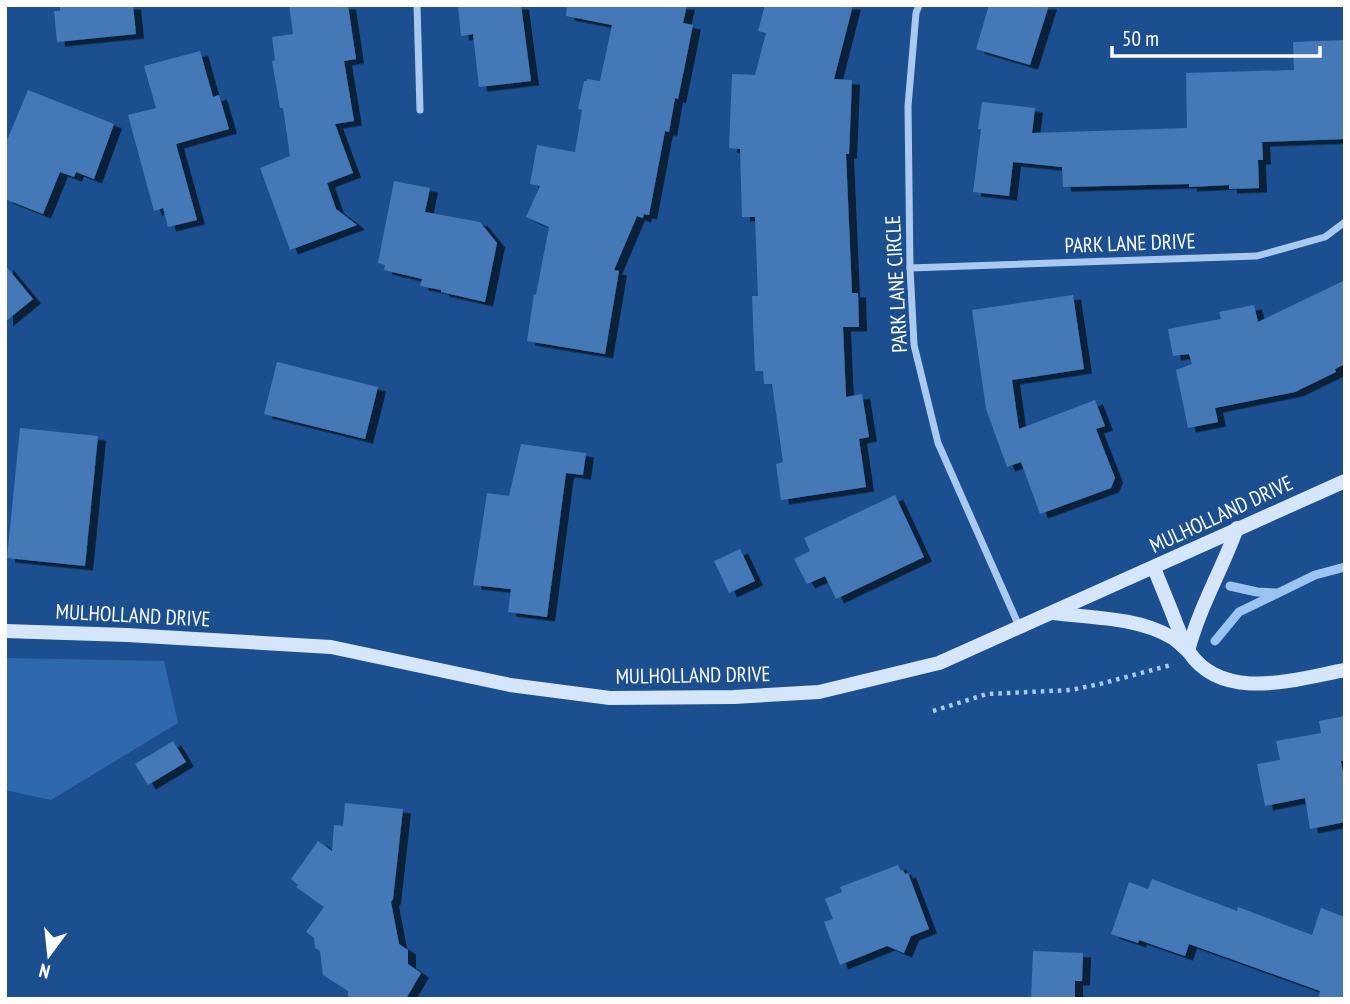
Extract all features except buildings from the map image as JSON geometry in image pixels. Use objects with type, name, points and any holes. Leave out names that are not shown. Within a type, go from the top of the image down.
[{"type":"main road","name":"MULHOLLAND DRIVE","points":[[5,631],[331,647],[510,685],[610,698],[734,697],[819,692],[939,663],[1345,481]]},
{"type":"main road","points":[[1190,654],[1194,625],[1237,528]]},
{"type":"main road","points":[[1154,568],[1190,654]]},
{"type":"main road","points":[[1052,613],[1126,622],[1150,628],[1172,638],[1199,664],[1230,682],[1248,684],[1345,670]]},
{"type":"street","points":[[417,5],[420,110]]},
{"type":"street","name":"PARK LANE CIRCLE","points":[[919,5],[916,13],[908,106],[914,345],[938,443],[1019,626]]},
{"type":"street","name":"PARK LANE DRIVE","points":[[910,268],[1257,256],[1325,237],[1345,222]]},
{"type":"path","points":[[933,711],[986,694],[1056,691],[1100,684],[1171,665],[1190,654]]},
{"type":"shaded area","points":[[5,658],[164,661],[178,723],[51,800],[5,790]]},
{"type":"waterway","points":[[1215,641],[1239,612],[1315,575],[1345,567]]},
{"type":"waterway","points":[[1230,586],[1276,593]]}]
